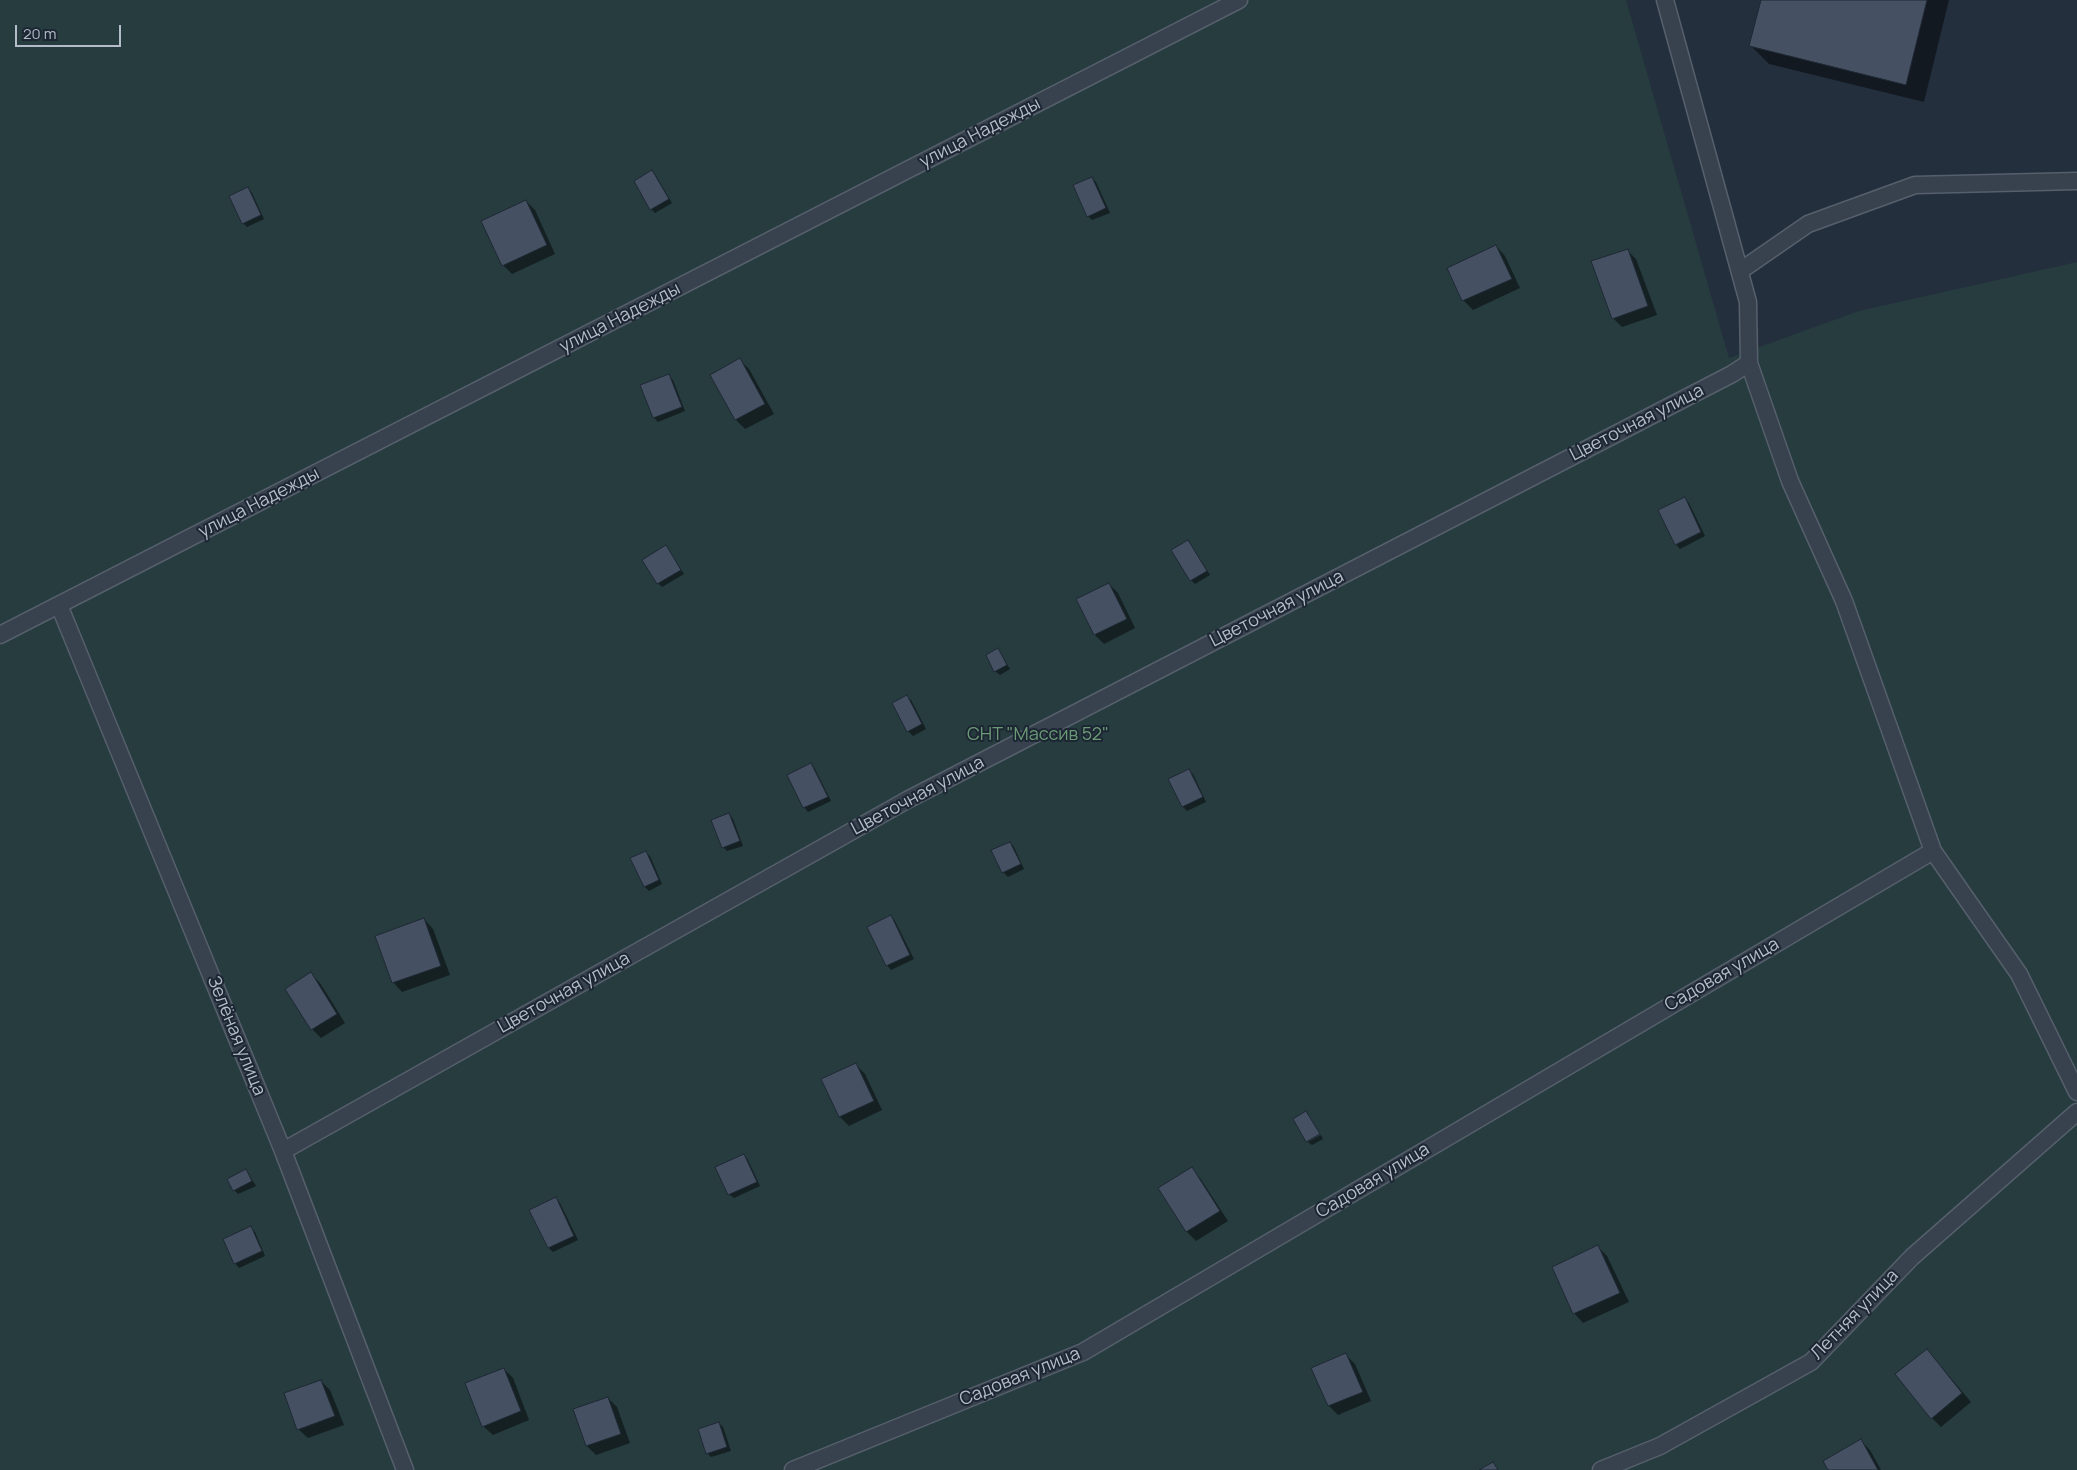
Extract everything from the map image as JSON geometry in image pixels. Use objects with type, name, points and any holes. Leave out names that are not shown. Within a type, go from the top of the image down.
[{"type":"lane","name":"улица Надежды","points":[[0,635],[1239,0]]},
{"type":"lane","points":[[1665,0],[1748,302],[1750,363],[1790,481],[1844,601],[1933,851],[2019,974],[2077,1092]]},
{"type":"lane","points":[[1740,271],[1808,224],[1915,186],[2077,181]]},
{"type":"lane","name":"Цветочная улица","points":[[283,1151],[909,798],[1732,374],[1750,363]]},
{"type":"lane","name":"Зелёная улица","points":[[59,605],[283,1151],[406,1470]]},
{"type":"lane","name":"Садовая улица","points":[[793,1470],[1082,1352],[1933,851]]},
{"type":"lane","name":"Летняя улица","points":[[1601,1470],[1660,1446],[1811,1362],[1912,1257],[2077,1112]]},
{"type":"green space","name":"СНТ \"Массив 52\"","points":[[0,0],[1626,0],[1729,358],[1859,311],[2077,262],[2077,1470],[0,1470]]},
{"type":"building","points":[[1761,0],[1927,0],[1906,85],[1749,46]]},
{"type":"building","points":[[652,170],[669,199],[650,210],[634,181]]},
{"type":"building","points":[[1092,177],[1106,208],[1087,217],[1073,185]]},
{"type":"building","points":[[248,187],[261,215],[242,224],[229,196]]},
{"type":"building","points":[[526,200],[547,245],[502,266],[481,221]]},
{"type":"building","points":[[1496,245],[1512,279],[1462,301],[1447,268]]},
{"type":"building","points":[[1628,249],[1648,306],[1612,319],[1591,261]]},
{"type":"building","points":[[740,358],[765,404],[735,420],[710,375]]},
{"type":"building","points":[[669,374],[682,407],[653,418],[640,385]]},
{"type":"building","points":[[1685,497],[1701,532],[1675,545],[1658,510]]},
{"type":"building","points":[[1188,540],[1207,571],[1190,581],[1171,550]]},
{"type":"building","points":[[666,545],[681,570],[657,584],[642,560]]},
{"type":"building","points":[[1109,583],[1127,619],[1094,635],[1076,599]]},
{"type":"building","points":[[998,648],[1007,665],[994,672],[986,655]]},
{"type":"building","points":[[907,695],[922,724],[907,732],[892,703]]},
{"type":"building","points":[[811,763],[828,797],[803,808],[787,775]]},
{"type":"building","points":[[1189,769],[1203,797],[1182,807],[1168,779]]},
{"type":"building","points":[[729,813],[740,841],[722,848],[711,820]]},
{"type":"building","points":[[1010,842],[1021,864],[1002,873],[991,850]]},
{"type":"building","points":[[646,851],[659,880],[644,887],[630,858]]},
{"type":"building","points":[[891,915],[910,955],[886,966],[867,927]]},
{"type":"building","points":[[424,918],[441,966],[392,983],[375,936]]},
{"type":"building","points":[[311,972],[337,1014],[311,1030],[285,989]]},
{"type":"building","points":[[856,1063],[874,1101],[839,1117],[821,1079]]},
{"type":"building","points":[[1306,1111],[1320,1134],[1306,1142],[1293,1119]]},
{"type":"building","points":[[744,1154],[757,1182],[728,1195],[715,1167]]},
{"type":"building","points":[[1192,1167],[1220,1211],[1186,1232],[1158,1188]]},
{"type":"building","points":[[246,1169],[252,1181],[233,1191],[227,1179]]},
{"type":"building","points":[[556,1197],[574,1236],[548,1248],[529,1210]]},
{"type":"building","points":[[251,1226],[262,1251],[234,1264],[223,1239]]},
{"type":"building","points":[[1598,1245],[1620,1293],[1573,1314],[1552,1267]]},
{"type":"building","points":[[1927,1349],[1962,1393],[1931,1419],[1895,1374]]},
{"type":"building","points":[[1346,1353],[1363,1392],[1328,1406],[1311,1368]]},
{"type":"building","points":[[504,1368],[521,1411],[482,1427],[465,1383]]},
{"type":"building","points":[[321,1380],[335,1416],[297,1430],[284,1393]]},
{"type":"building","points":[[608,1397],[621,1434],[586,1446],[573,1409]]},
{"type":"building","points":[[719,1422],[727,1447],[706,1454],[698,1429]]},
{"type":"building","points":[[1861,1439],[1878,1470],[1828,1470],[1823,1461]]},
{"type":"building","points":[[1493,1462],[1498,1470],[1479,1470]]}]
